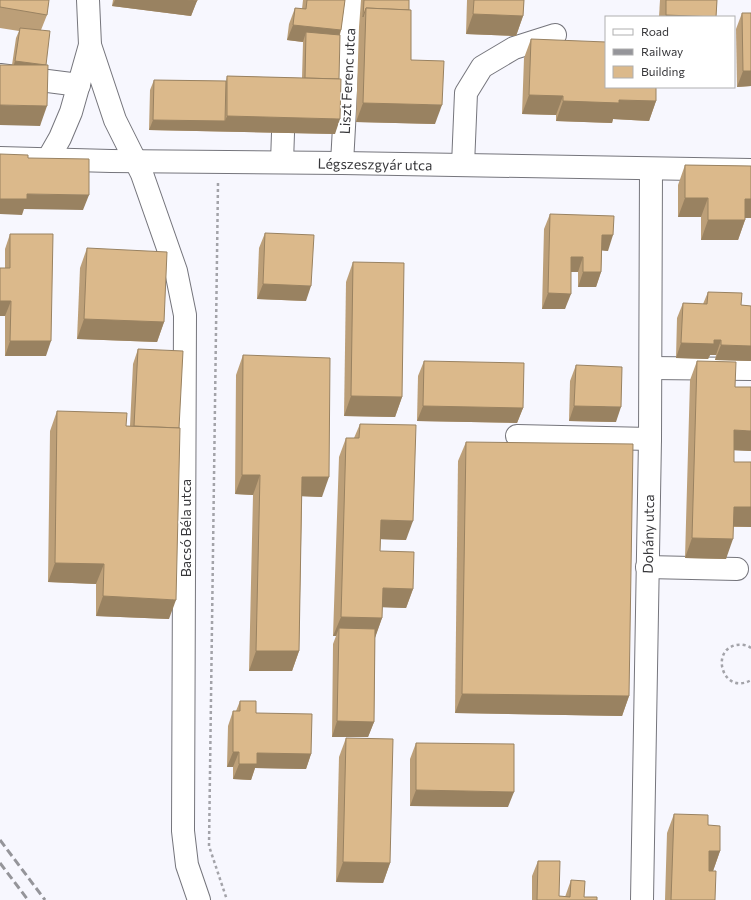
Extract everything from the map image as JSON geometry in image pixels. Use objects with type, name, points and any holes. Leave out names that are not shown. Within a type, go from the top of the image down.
[{"type":"street","points":[[48,159],[60,138],[71,112],[90,45],[88,0]]},
{"type":"street","name":"Liszt Ferenc utca","points":[[342,163],[351,0]]},
{"type":"street","points":[[463,165],[466,93],[482,67],[514,48],[555,35]]},
{"type":"street","name":"Bacsó Béla utca","points":[[90,45],[115,120],[142,174],[176,271],[185,315],[183,831],[187,865],[199,900]]},
{"type":"street","points":[[0,75],[79,85]]},
{"type":"street","points":[[288,162],[289,133]]},
{"type":"street","name":"Légszeszgyár utca","points":[[0,158],[751,170]]},
{"type":"street","points":[[751,162],[751,170]]},
{"type":"street","name":"Dohány utca","points":[[642,900],[650,439],[652,169]]},
{"type":"street","points":[[650,368],[751,369]]},
{"type":"street","points":[[517,436],[650,439]]},
{"type":"street","points":[[647,567],[737,569]]},
{"type":"path","points":[[218,175],[210,846],[227,900]]},
{"type":"path","points":[[751,648],[741,645],[734,646],[727,650],[721,663],[722,671],[732,682],[740,683],[751,680]]},
{"type":"building","points":[[0,0],[49,0],[47,15],[0,7]]},
{"type":"building","points":[[307,0],[345,0],[341,30],[293,25],[295,8],[306,9]]},
{"type":"building","points":[[364,0],[409,0],[409,10],[366,8],[363,17]]},
{"type":"building","points":[[474,0],[524,0],[523,16],[473,14]]},
{"type":"building","points":[[666,0],[717,0],[716,16],[666,15]]},
{"type":"building","points":[[366,8],[411,10],[411,60],[444,61],[442,105],[363,103]]},
{"type":"building","points":[[742,13],[751,13],[751,71],[743,71]]},
{"type":"building","points":[[20,28],[50,31],[46,65],[15,61]]},
{"type":"building","points":[[306,32],[340,35],[339,79],[305,78]]},
{"type":"building","points":[[531,39],[605,42],[605,88],[656,88],[656,101],[619,100],[619,103],[563,101],[563,96],[529,95]]},
{"type":"building","points":[[0,65],[48,65],[47,106],[0,105]]},
{"type":"building","points":[[227,76],[341,79],[340,119],[227,116]]},
{"type":"building","points":[[154,80],[226,81],[225,121],[153,120]]},
{"type":"building","points":[[0,154],[28,155],[28,158],[89,159],[89,195],[27,194],[27,199],[0,199]]},
{"type":"building","points":[[685,165],[751,166],[751,199],[745,199],[745,220],[708,220],[708,198],[685,198]]},
{"type":"building","points":[[550,214],[614,216],[613,235],[602,235],[601,272],[583,272],[583,257],[571,257],[571,294],[548,293]]},
{"type":"building","points":[[265,233],[314,235],[311,286],[263,284]]},
{"type":"building","points":[[10,234],[53,234],[51,341],[10,341],[11,301],[0,301],[0,268],[10,268]]},
{"type":"building","points":[[87,248],[167,252],[164,322],[84,319]]},
{"type":"building","points":[[353,262],[404,263],[402,397],[351,396]]},
{"type":"building","points":[[708,292],[742,293],[741,305],[751,306],[751,346],[721,345],[721,340],[714,340],[714,344],[681,343],[683,303],[707,304]]},
{"type":"building","points":[[138,349],[183,351],[179,428],[134,426]]},
{"type":"building","points":[[243,355],[330,358],[329,477],[302,477],[299,651],[256,651],[260,475],[242,475]]},
{"type":"building","points":[[424,361],[524,363],[523,408],[423,406]]},
{"type":"building","points":[[697,361],[736,362],[735,387],[751,387],[751,431],[734,430],[734,462],[751,462],[751,507],[734,507],[733,539],[692,538]]},
{"type":"building","points":[[576,365],[622,367],[621,407],[574,406]]},
{"type":"building","points":[[57,411],[127,413],[126,426],[180,428],[176,600],[103,596],[104,564],[55,563]]},
{"type":"building","points":[[360,424],[416,425],[413,521],[381,520],[380,551],[414,552],[413,589],[383,588],[382,618],[341,617],[346,438],[359,438]]},
{"type":"building","points":[[466,442],[633,444],[629,696],[462,694]]},
{"type":"building","points":[[339,628],[375,629],[374,722],[337,721]]},
{"type":"building","points":[[240,701],[256,701],[256,713],[312,714],[311,754],[257,753],[257,764],[239,764],[239,752],[233,752],[233,711],[240,711]]},
{"type":"building","points":[[346,738],[393,739],[390,863],[343,862]]},
{"type":"building","points":[[416,743],[514,744],[514,792],[416,790]]},
{"type":"building","points":[[674,814],[708,815],[708,825],[720,826],[720,851],[709,851],[709,871],[716,871],[715,900],[671,900]]},
{"type":"building","points":[[538,861],[560,861],[559,896],[570,897],[571,880],[585,881],[584,897],[597,897],[597,900],[537,900]]},
{"type":"railway","points":[[0,840],[45,900]]},
{"type":"railway","points":[[0,863],[28,900]]}]
